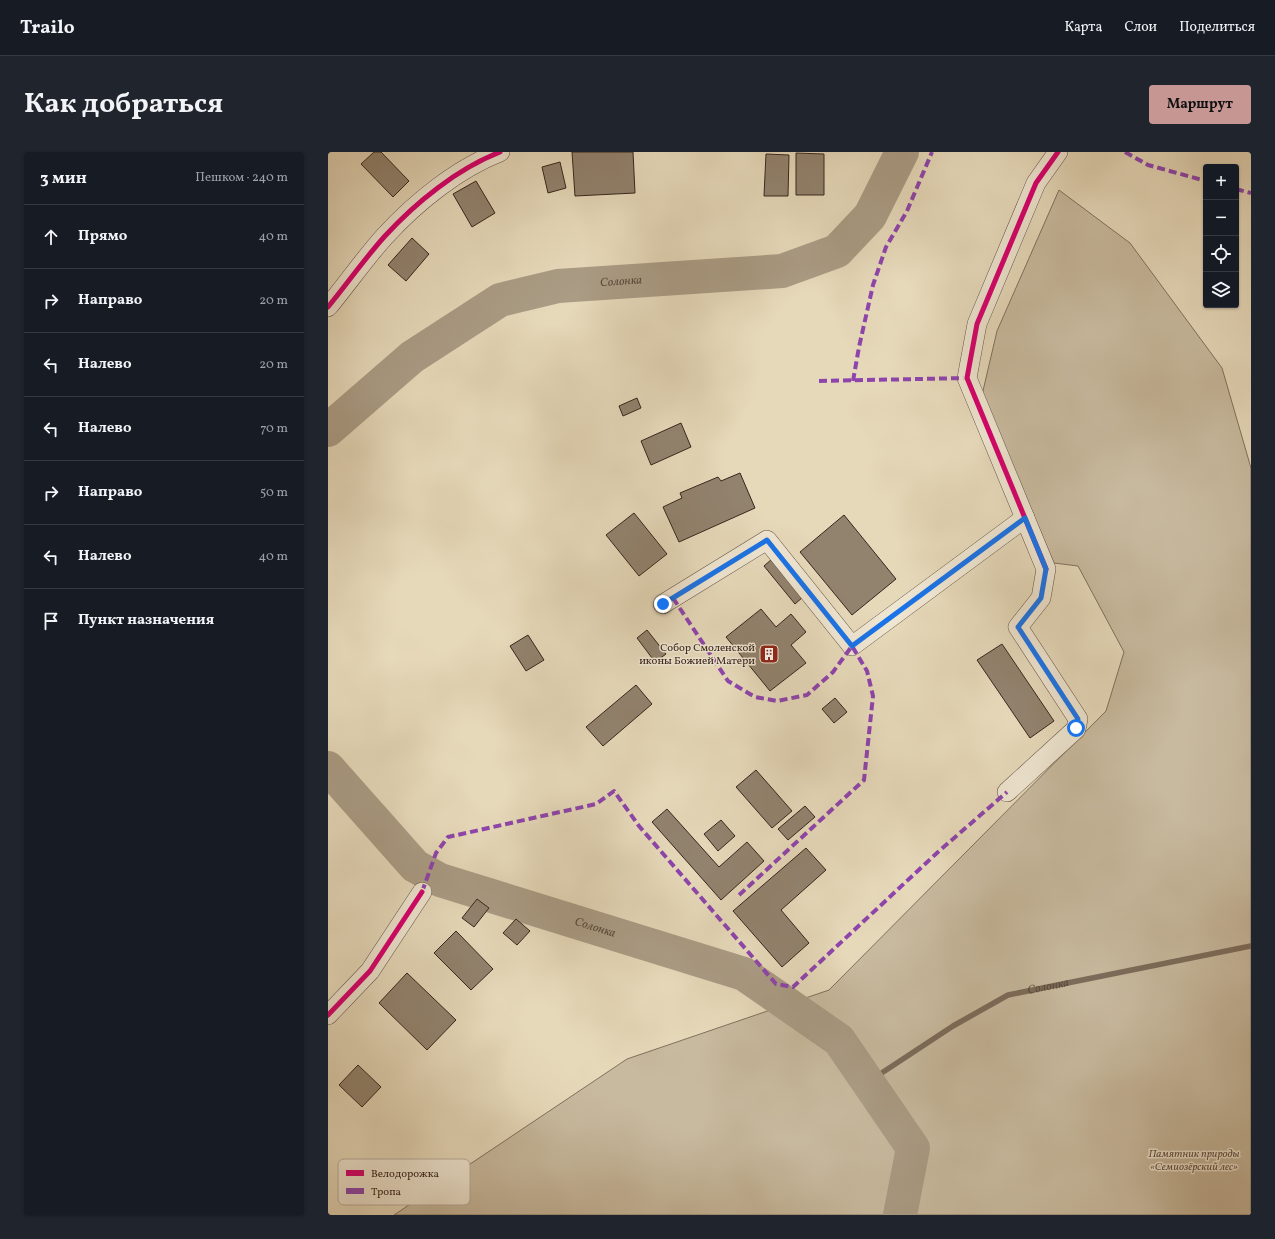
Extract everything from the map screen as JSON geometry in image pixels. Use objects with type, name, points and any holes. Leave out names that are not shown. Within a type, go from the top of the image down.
[{"type":"street","points":[[328,307],[386,236],[430,192],[484,158],[500,152]]},
{"type":"street","points":[[1007,792],[1076,728],[1078,719],[1018,627],[1041,598],[1046,569],[967,378],[977,324],[1036,183],[1058,152]]},
{"type":"street","points":[[663,604],[767,540],[852,646],[1025,518]]},
{"type":"street","points":[[328,1015],[370,971],[422,892]]},
{"type":"green space","name":"Памятник природы «Семиозёрский лес»","points":[[1059,190],[1130,243],[1222,368],[1251,468],[1251,1215],[394,1215],[409,1205],[470,1205],[470,1164],[627,1059],[829,990],[1106,711],[1124,652],[1078,566],[1054,563],[982,395],[997,331]]},
{"type":"building","points":[[374,152],[381,152],[409,181],[393,197],[361,164]]},
{"type":"building","points":[[572,152],[633,152],[635,193],[575,196]]},
{"type":"building","points":[[796,153],[824,154],[824,195],[796,195]]},
{"type":"building","points":[[766,154],[789,155],[788,196],[764,196]]},
{"type":"building","points":[[560,162],[566,188],[548,193],[542,167]]},
{"type":"building","points":[[476,181],[495,213],[472,227],[453,194]]},
{"type":"building","points":[[412,238],[429,254],[406,281],[388,265]]},
{"type":"building","points":[[637,398],[641,408],[623,416],[619,406]]},
{"type":"building","points":[[681,423],[691,447],[651,465],[641,441]]},
{"type":"building","points":[[740,473],[755,508],[679,542],[663,507],[682,498],[680,493],[718,477],[721,481]]},
{"type":"building","points":[[634,513],[667,554],[639,576],[606,535]]},
{"type":"building","points":[[844,515],[896,579],[852,615],[800,552]]},
{"type":"building","points":[[772,559],[803,597],[795,604],[764,566]]},
{"type":"building","name":"Собор Смоленской иконы Божией Матери","points":[[761,609],[776,627],[791,614],[806,632],[791,645],[806,663],[770,691],[726,637]]},
{"type":"building","points":[[647,630],[666,654],[655,662],[637,638]]},
{"type":"building","points":[[528,635],[544,660],[526,671],[510,646]]},
{"type":"building","points":[[1002,644],[1054,721],[1030,738],[977,660]]},
{"type":"building","points":[[636,685],[652,704],[603,746],[586,727]]},
{"type":"building","points":[[835,698],[847,712],[834,723],[822,709]]},
{"type":"building","points":[[756,770],[792,811],[772,828],[736,787]]},
{"type":"building","points":[[805,806],[815,817],[788,840],[778,829]]},
{"type":"building","points":[[667,809],[719,867],[747,842],[764,861],[721,900],[652,822]]},
{"type":"building","points":[[721,820],[735,836],[718,851],[704,834]]},
{"type":"building","points":[[806,848],[826,870],[781,910],[809,943],[782,967],[733,911]]},
{"type":"building","points":[[477,899],[489,908],[474,927],[462,918]]},
{"type":"building","points":[[516,919],[530,931],[517,945],[503,933]]},
{"type":"building","points":[[456,931],[493,969],[471,990],[434,953]]},
{"type":"building","points":[[407,973],[456,1020],[427,1050],[379,1003]]},
{"type":"building","points":[[358,1065],[381,1087],[362,1107],[339,1085]]},
{"type":"waterway","name":"Солонка","points":[[328,430],[412,357],[500,300],[558,286],[782,271],[837,251],[870,216],[902,152]]},
{"type":"waterway","name":"Солонка","points":[[328,768],[415,866],[440,880],[744,974],[839,1040],[913,1148],[900,1215]]},
{"type":"waterway","name":"Солонка","points":[[868,1082],[953,1026],[1008,995],[1251,946]]},
{"type":"marked path","points":[[853,381],[873,285],[886,247],[907,211],[932,152]]},
{"type":"marked path","points":[[1125,152],[1148,165],[1203,180]]},
{"type":"marked path","points":[[1239,190],[1251,193]]},
{"type":"marked path","points":[[819,381],[967,378]]},
{"type":"marked path","points":[[673,598],[728,681],[755,697],[777,701],[807,695],[833,672],[852,646],[867,671],[873,696],[864,780],[737,897]]},
{"type":"marked path","points":[[422,892],[436,853],[448,837],[596,804],[614,791],[639,826],[776,984],[793,987],[938,852],[1007,792]]},
{"type":"cycle path","points":[[328,307],[378,244],[410,211],[453,177],[484,159],[500,152]]},
{"type":"cycle path","points":[[1046,569],[967,378],[977,324],[1036,183],[1058,152]]},
{"type":"cycle path","points":[[328,1015],[370,971],[422,892]]},
{"type":"place","name":"Собор Смоленской иконы Божией Матери","points":[[769,654]]},
{"type":"route","points":[[663,604],[767,540],[852,646],[1025,518],[1046,569],[1041,598],[1018,627],[1078,719],[1076,728]]}]
